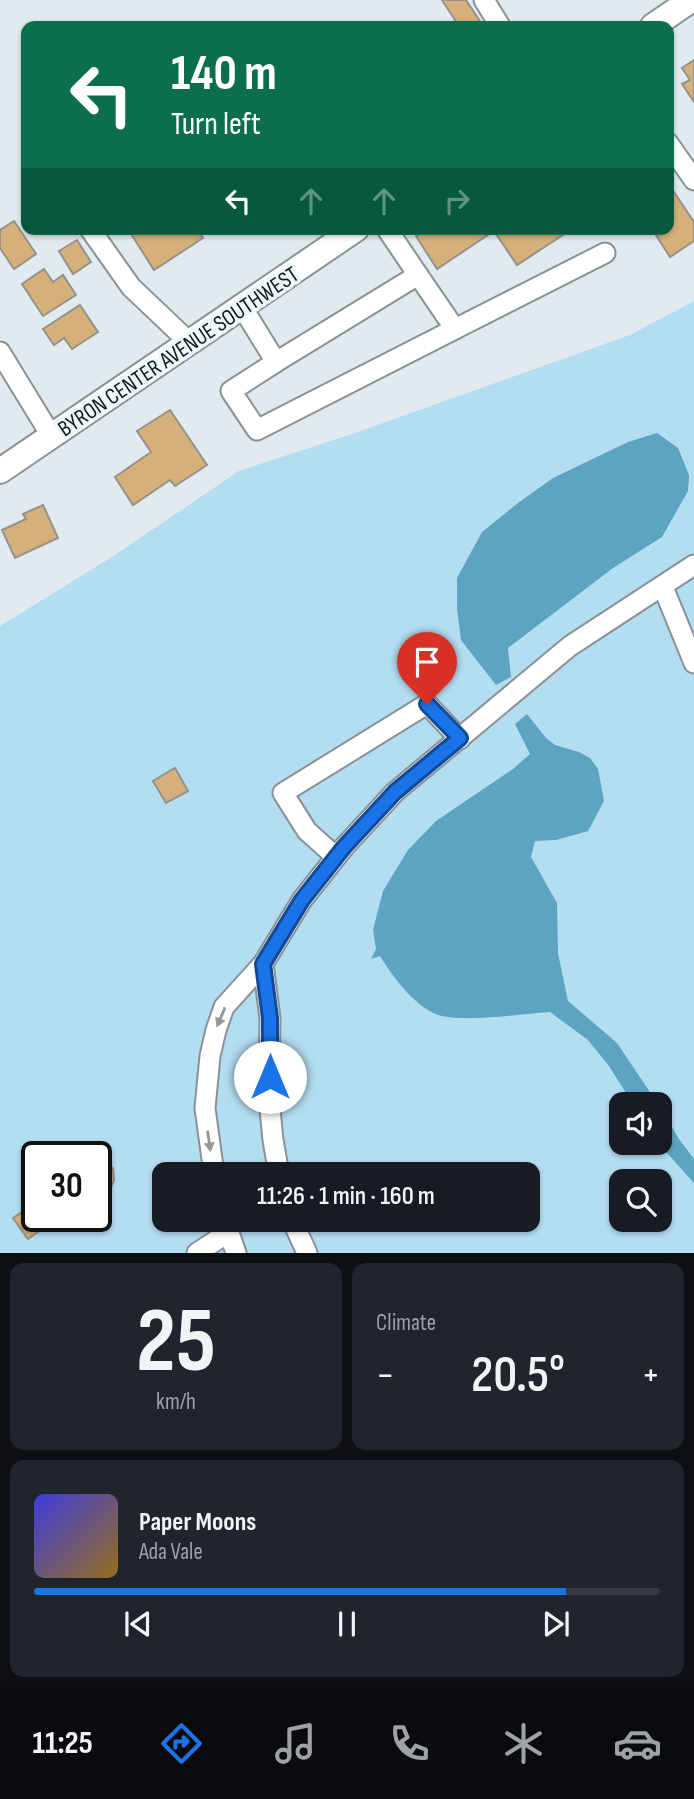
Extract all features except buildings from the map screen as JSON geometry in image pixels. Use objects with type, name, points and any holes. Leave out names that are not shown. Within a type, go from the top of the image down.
[{"type":"main road","points":[[660,21],[691,0]]},
{"type":"main road","name":"BYRON CENTER AVENUE SOUTHWEST","points":[[0,471],[347,235]]},
{"type":"street","points":[[484,0],[497,21]]},
{"type":"street","points":[[674,152],[694,180]]},
{"type":"street","points":[[94,235],[131,287],[190,343]]},
{"type":"street","points":[[391,235],[455,330]]},
{"type":"street","points":[[418,275],[231,391],[257,430],[605,253]]},
{"type":"street","points":[[242,307],[276,362]]},
{"type":"street","points":[[0,352],[52,437]]},
{"type":"street","points":[[212,1162],[205,1108],[210,1056],[225,1007],[263,964],[302,900],[336,857],[395,792],[570,646],[694,565]]},
{"type":"street","points":[[663,587],[694,663]]},
{"type":"street","points":[[336,857],[307,831],[283,793],[427,704],[460,738]]},
{"type":"street","points":[[263,964],[270,1018],[270,1112],[277,1162]]},
{"type":"street","points":[[197,1253],[220,1232]]},
{"type":"street","points":[[229,1232],[236,1253]]},
{"type":"street","points":[[297,1232],[307,1253]]},
{"type":"shaded area","points":[[694,301],[694,1253],[0,1253],[0,626],[112,557],[239,471],[355,433],[630,335]]},
{"type":"shaded area","points":[[657,433],[678,448],[689,475],[688,491],[662,537],[613,568],[508,648],[511,677],[496,685],[461,640],[457,609],[457,578],[482,532],[553,478],[628,442]]},
{"type":"shaded area","points":[[527,714],[555,745],[590,758],[598,769],[604,801],[588,831],[556,840],[535,841],[531,857],[557,903],[558,953],[568,1001],[617,1043],[650,1092],[625,1092],[588,1040],[550,1012],[481,1018],[442,1016],[415,1000],[380,956],[371,959],[376,949],[373,930],[383,891],[408,850],[436,821],[513,769],[530,754],[515,724]]},
{"type":"shaded area","points":[[672,1127],[694,1159],[694,1183],[669,1155],[672,1155]]},
{"type":"route","points":[[270,1077],[270,1018],[263,964],[302,900],[344,847],[395,792],[460,738],[427,704]]}]
